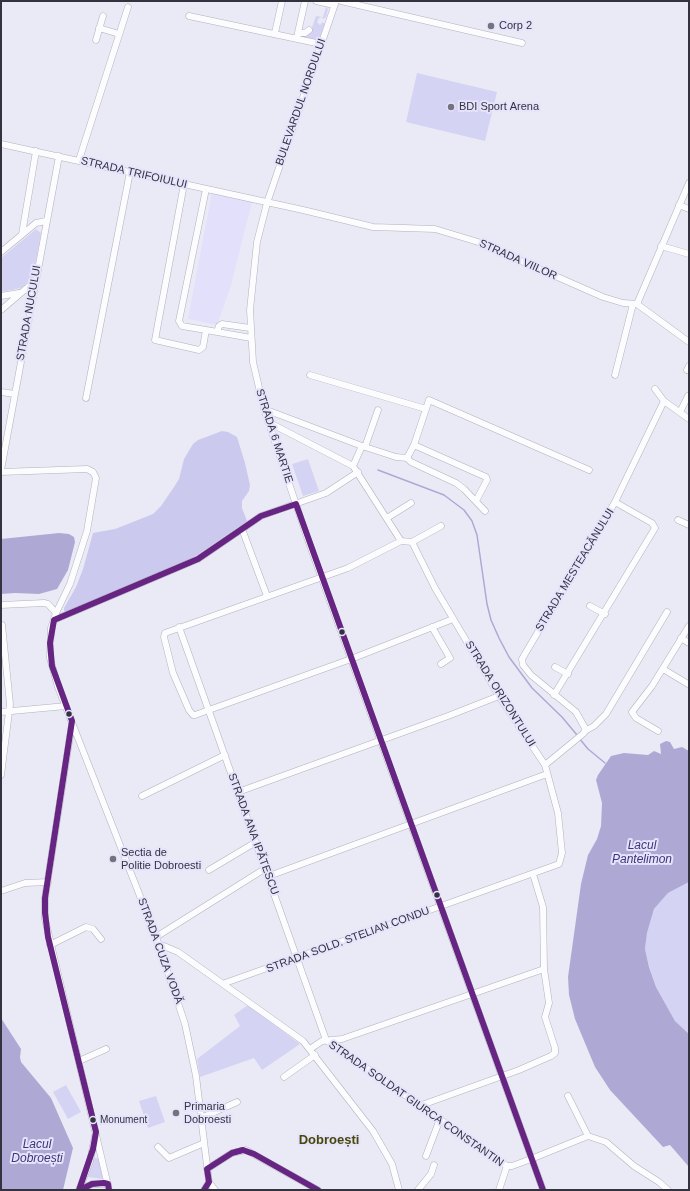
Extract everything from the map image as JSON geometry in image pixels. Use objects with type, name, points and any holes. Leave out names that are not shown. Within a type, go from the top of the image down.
[{"type":"street","points":[[275,33],[282,1]]},
{"type":"street","points":[[305,1],[298,35],[309,30]]},
{"type":"street","points":[[316,1],[335,3]]},
{"type":"street","points":[[341,1],[522,43]]},
{"type":"street","name":"BULEVARDUL NORDULUI","points":[[267,202],[335,3]]},
{"type":"street","points":[[79,160],[128,7]]},
{"type":"street","points":[[96,40],[103,16]]},
{"type":"street","points":[[189,16],[321,44]]},
{"type":"street","points":[[99,28],[119,34]]},
{"type":"street","name":"STRADA TRIFOIULUI","points":[[1,144],[267,202]]},
{"type":"street","points":[[22,234],[36,151]]},
{"type":"street","name":"STRADA NUCULUI","points":[[1,471],[4,432],[15,394],[58,156]]},
{"type":"street","points":[[86,398],[130,172]]},
{"type":"street","points":[[615,376],[635,304],[689,183]]},
{"type":"street","points":[[184,184],[155,340],[201,350],[206,330]]},
{"type":"street","points":[[206,189],[179,323],[182,326],[251,338]]},
{"type":"street","name":"STRADA VIILOR","points":[[267,202],[373,227],[395,229],[435,229],[478,242],[590,292],[612,300],[635,304]]},
{"type":"street","name":"STRADA 6 MARTIE","points":[[267,202],[257,242],[250,294],[250,328],[253,362],[264,409],[380,741],[543,1190]]},
{"type":"street","points":[[679,206],[689,209]]},
{"type":"street","points":[[1,252],[36,223],[46,221]]},
{"type":"street","points":[[661,246],[689,254]]},
{"type":"street","points":[[1,310],[35,281]]},
{"type":"street","points":[[1,296],[21,293]]},
{"type":"street","points":[[635,304],[689,342]]},
{"type":"street","points":[[217,332],[219,326],[222,324],[250,328]]},
{"type":"street","points":[[310,375],[426,409]]},
{"type":"street","points":[[655,389],[664,401],[689,419]]},
{"type":"street","points":[[1,392],[15,394]]},
{"type":"street","points":[[680,412],[688,396]]},
{"type":"street","points":[[407,458],[414,445],[429,400],[589,470]]},
{"type":"street","points":[[615,502],[664,401]]},
{"type":"street","points":[[264,409],[396,457],[407,458],[411,462],[456,483],[485,511]]},
{"type":"street","points":[[353,466],[364,446],[378,410]]},
{"type":"street","points":[[268,422],[353,466],[403,540]]},
{"type":"street","points":[[414,445],[486,477],[476,501]]},
{"type":"street","name":"STRADA CUZA VODĂ","points":[[1,471],[87,470],[95,475],[96,486],[87,531],[70,584],[56,613],[50,635],[50,658],[54,674],[66,706],[159,944],[188,1032],[193,1057],[209,1182]]},
{"type":"street","points":[[54,620],[198,559],[267,513],[326,493],[358,472]]},
{"type":"street","name":"STRADA MESTEACĂNULUI","points":[[554,696],[605,614],[656,527],[652,523],[615,502],[522,659],[523,665],[530,675],[554,696],[576,712],[584,723],[584,732]]},
{"type":"street","points":[[387,518],[411,503]]},
{"type":"street","points":[[678,520],[689,525]]},
{"type":"street","points":[[441,526],[412,542],[403,540],[358,563],[322,578],[166,632],[164,635],[171,669],[191,713],[195,715],[351,659],[453,619]]},
{"type":"street","points":[[242,529],[267,596]]},
{"type":"street","name":"STRADA ORIZONTULUI","points":[[412,542],[453,619],[499,696],[545,765],[558,813],[561,862]]},
{"type":"street","points":[[1,605],[44,603],[48,604],[56,613]]},
{"type":"street","points":[[590,606],[605,614]]},
{"type":"street","points":[[545,765],[584,732],[594,726],[606,714],[667,612]]},
{"type":"street","points":[[1,775],[10,711],[2,625]]},
{"type":"street","points":[[658,731],[636,718],[632,712],[663,669],[689,626]]},
{"type":"street","points":[[432,627],[450,658],[441,664]]},
{"type":"street","name":"STRADA ANA IPĂTESCU","points":[[179,628],[269,876],[326,1040]]},
{"type":"street","points":[[682,638],[689,643]]},
{"type":"street","points":[[555,667],[568,674]]},
{"type":"street","points":[[663,669],[688,684]]},
{"type":"street","points":[[238,792],[499,696]]},
{"type":"street","points":[[1,712],[66,706]]},
{"type":"street","points":[[72,721],[48,882],[45,913],[50,945],[108,1187],[92,1184],[79,1190]]},
{"type":"street","points":[[142,796],[224,755]]},
{"type":"street","points":[[269,876],[547,774]]},
{"type":"street","points":[[209,870],[256,842]]},
{"type":"street","name":"STRADA SOLD. STELIAN CONDU","points":[[225,983],[441,907],[561,862]]},
{"type":"street","points":[[156,937],[266,868]]},
{"type":"street","points":[[420,1106],[502,1077],[543,1060],[555,1053],[555,1048],[545,1017],[548,1003],[544,969],[543,907],[532,874]]},
{"type":"street","points":[[1,891],[25,883],[48,882]]},
{"type":"street","points":[[50,945],[86,927],[93,928],[101,939]]},
{"type":"street","points":[[159,944],[178,952],[225,983],[291,1031],[310,1049],[376,1136],[395,1172],[399,1190]]},
{"type":"street","points":[[310,1049],[320,1042],[326,1040],[338,1040],[544,969]]},
{"type":"street","name":"STRADA SOLDAT GIURCA CONSTANTIN","points":[[326,1040],[507,1166],[499,1190]]},
{"type":"street","points":[[79,1061],[106,1049]]},
{"type":"street","points":[[284,1077],[315,1055]]},
{"type":"street","points":[[568,1096],[588,1136]]},
{"type":"street","points":[[201,1118],[237,1102]]},
{"type":"street","points":[[426,1156],[440,1120]]},
{"type":"street","points":[[79,1190],[93,1149],[96,1132]]},
{"type":"street","points":[[507,1166],[512,1166],[531,1159],[588,1136],[606,1142],[634,1166],[660,1182],[668,1190]]},
{"type":"street","points":[[158,1147],[169,1158],[204,1143]]},
{"type":"street","points":[[207,1169],[232,1152],[246,1150],[318,1190]]},
{"type":"street","points":[[418,1190],[434,1170],[434,1165]]},
{"type":"street","points":[[204,1190],[209,1182],[215,1190]]},
{"type":"shaded area","points":[[326,7],[328,9],[326,17],[323,19],[322,17],[319,18],[317,22],[320,25],[322,22],[325,24],[318,42],[300,37],[310,33],[316,16],[323,17]]},
{"type":"shaded area","name":"BDI Sport Arena","points":[[417,73],[497,92],[485,141],[406,122]]},
{"type":"shaded area","points":[[212,193],[252,202],[231,285],[217,325],[188,319]]},
{"type":"shaded area","points":[[36,229],[41,233],[33,277],[21,288],[1,292],[1,258]]},
{"type":"shaded area","points":[[222,431],[228,432],[237,437],[245,463],[250,485],[249,491],[242,501],[242,508],[247,521],[197,555],[182,563],[67,612],[64,611],[64,608],[76,587],[83,569],[93,533],[115,529],[153,514],[161,506],[179,479],[184,459],[193,444],[198,440]]},
{"type":"shaded area","points":[[308,459],[319,491],[303,496],[292,464]]},
{"type":"shaded area","points":[[689,882],[689,1034],[675,1021],[656,987],[645,949],[647,933],[654,909],[668,893]]},
{"type":"shaded area","points":[[248,1005],[300,1044],[262,1070],[254,1058],[200,1077],[197,1059],[240,1026],[234,1015]]},
{"type":"shaded area","points":[[66,1085],[81,1112],[68,1119],[53,1092]]},
{"type":"shaded area","points":[[156,1096],[165,1122],[148,1128],[139,1101]]},
{"type":"shaded area","points":[[94,1158],[99,1158],[103,1179],[88,1177]]},
{"type":"water","points":[[59,533],[69,534],[74,537],[75,542],[68,570],[57,589],[39,594],[1,594],[1,539]]},
{"type":"water","name":"Lacul Pantelimon","points":[[666,741],[670,742],[674,749],[682,747],[689,751],[689,882],[668,893],[654,909],[647,933],[645,949],[656,987],[675,1021],[689,1034],[689,1167],[670,1145],[663,1147],[610,1090],[595,1067],[575,1019],[569,995],[568,977],[581,884],[588,855],[597,839],[601,826],[602,803],[596,780],[598,775],[611,756],[624,753],[648,755],[654,751],[661,754],[660,744]]},
{"type":"water","name":"Lacul Dobroești","points":[[1,1018],[21,1049],[21,1062],[51,1098],[73,1148],[63,1190],[1,1190]]},
{"type":"waterway","points":[[378,470],[444,495],[464,510],[472,521],[477,535],[487,604],[491,620],[499,638],[509,657],[532,688],[562,717],[577,735]]},
{"type":"waterway","points":[[579,738],[588,749],[605,763]]},
{"type":"transit line","points":[[79,1190],[93,1149],[96,1132],[48,937],[45,913],[45,898],[72,721],[52,666],[50,643],[54,620],[198,559],[261,516],[296,504],[543,1190]]},
{"type":"transit line","points":[[204,1190],[209,1182],[207,1169],[232,1153],[243,1150],[254,1154],[318,1190]]},
{"type":"transit line","points":[[80,1190],[92,1184],[104,1183],[108,1184],[109,1190]]},
{"type":"place","name":"Corp 2","points":[[491,26]]},
{"type":"place","name":"BDI Sport Arena","points":[[451,107]]},
{"type":"place","name":"Sectia de Politie Dobroesti","points":[[113,859]]},
{"type":"place","name":"Primaria Dobroesti","points":[[176,1113]]},
{"type":"place","name":"Monument","points":[[93,1120]]},
{"type":"district","name":"Dobroești","points":[[329,1140]]}]
